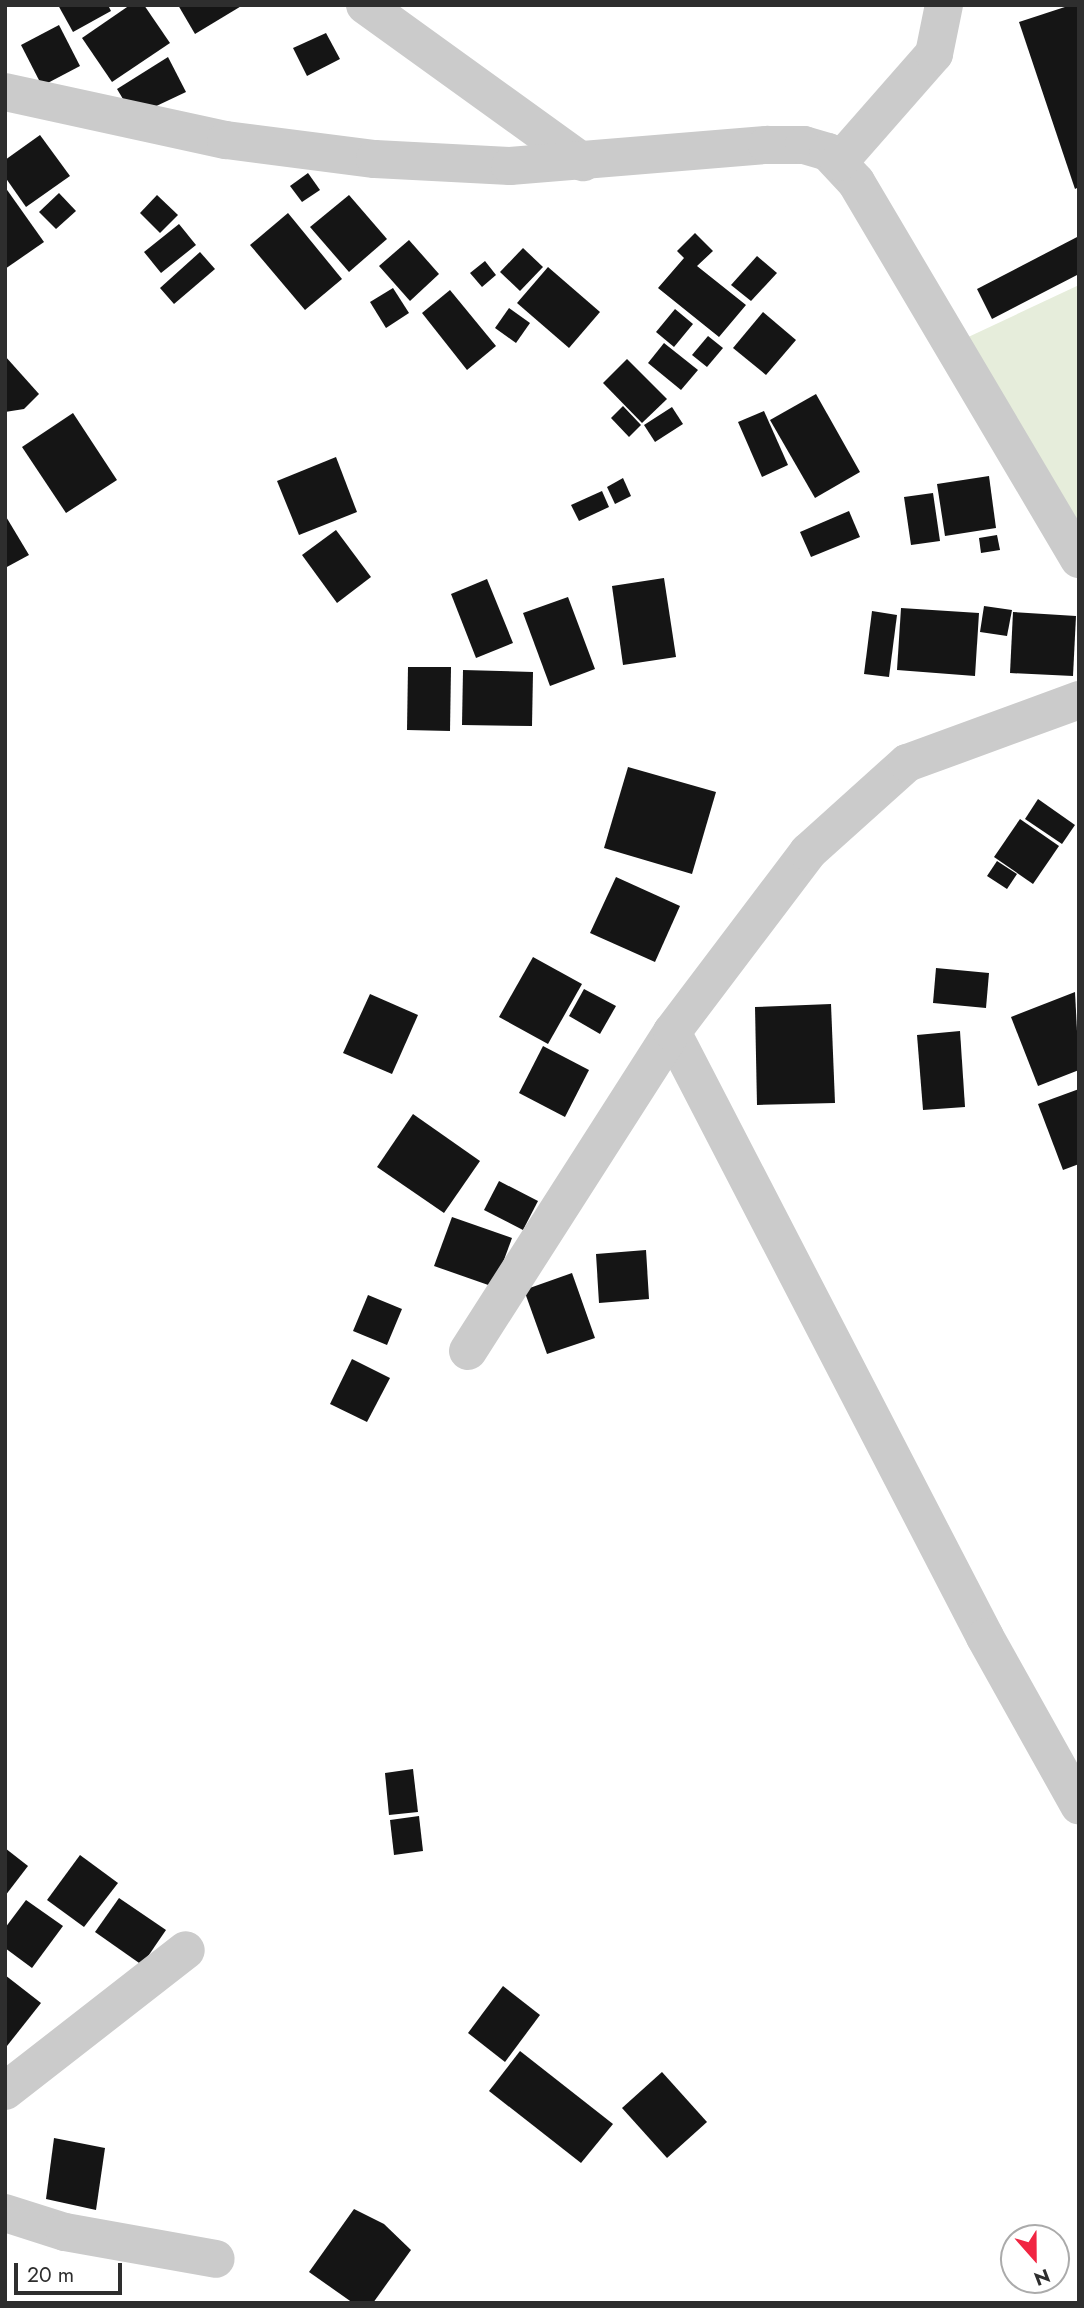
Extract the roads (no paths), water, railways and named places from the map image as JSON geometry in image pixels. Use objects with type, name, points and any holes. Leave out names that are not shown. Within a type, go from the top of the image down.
[{"type":"street","points":[[365,5],[583,162]]},
{"type":"street","points":[[839,162],[933,54],[944,5]]},
{"type":"street","points":[[5,92],[226,140],[361,157],[510,166],[804,145],[828,152],[856,182],[1079,559]]},
{"type":"street","points":[[468,1351],[672,1032],[808,852],[907,763],[1079,700]]},
{"type":"street","points":[[672,1032],[985,1637],[1079,1805]]},
{"type":"street","points":[[5,2091],[186,1950]]},
{"type":"street","points":[[5,2213],[65,2232],[216,2259]]}]
